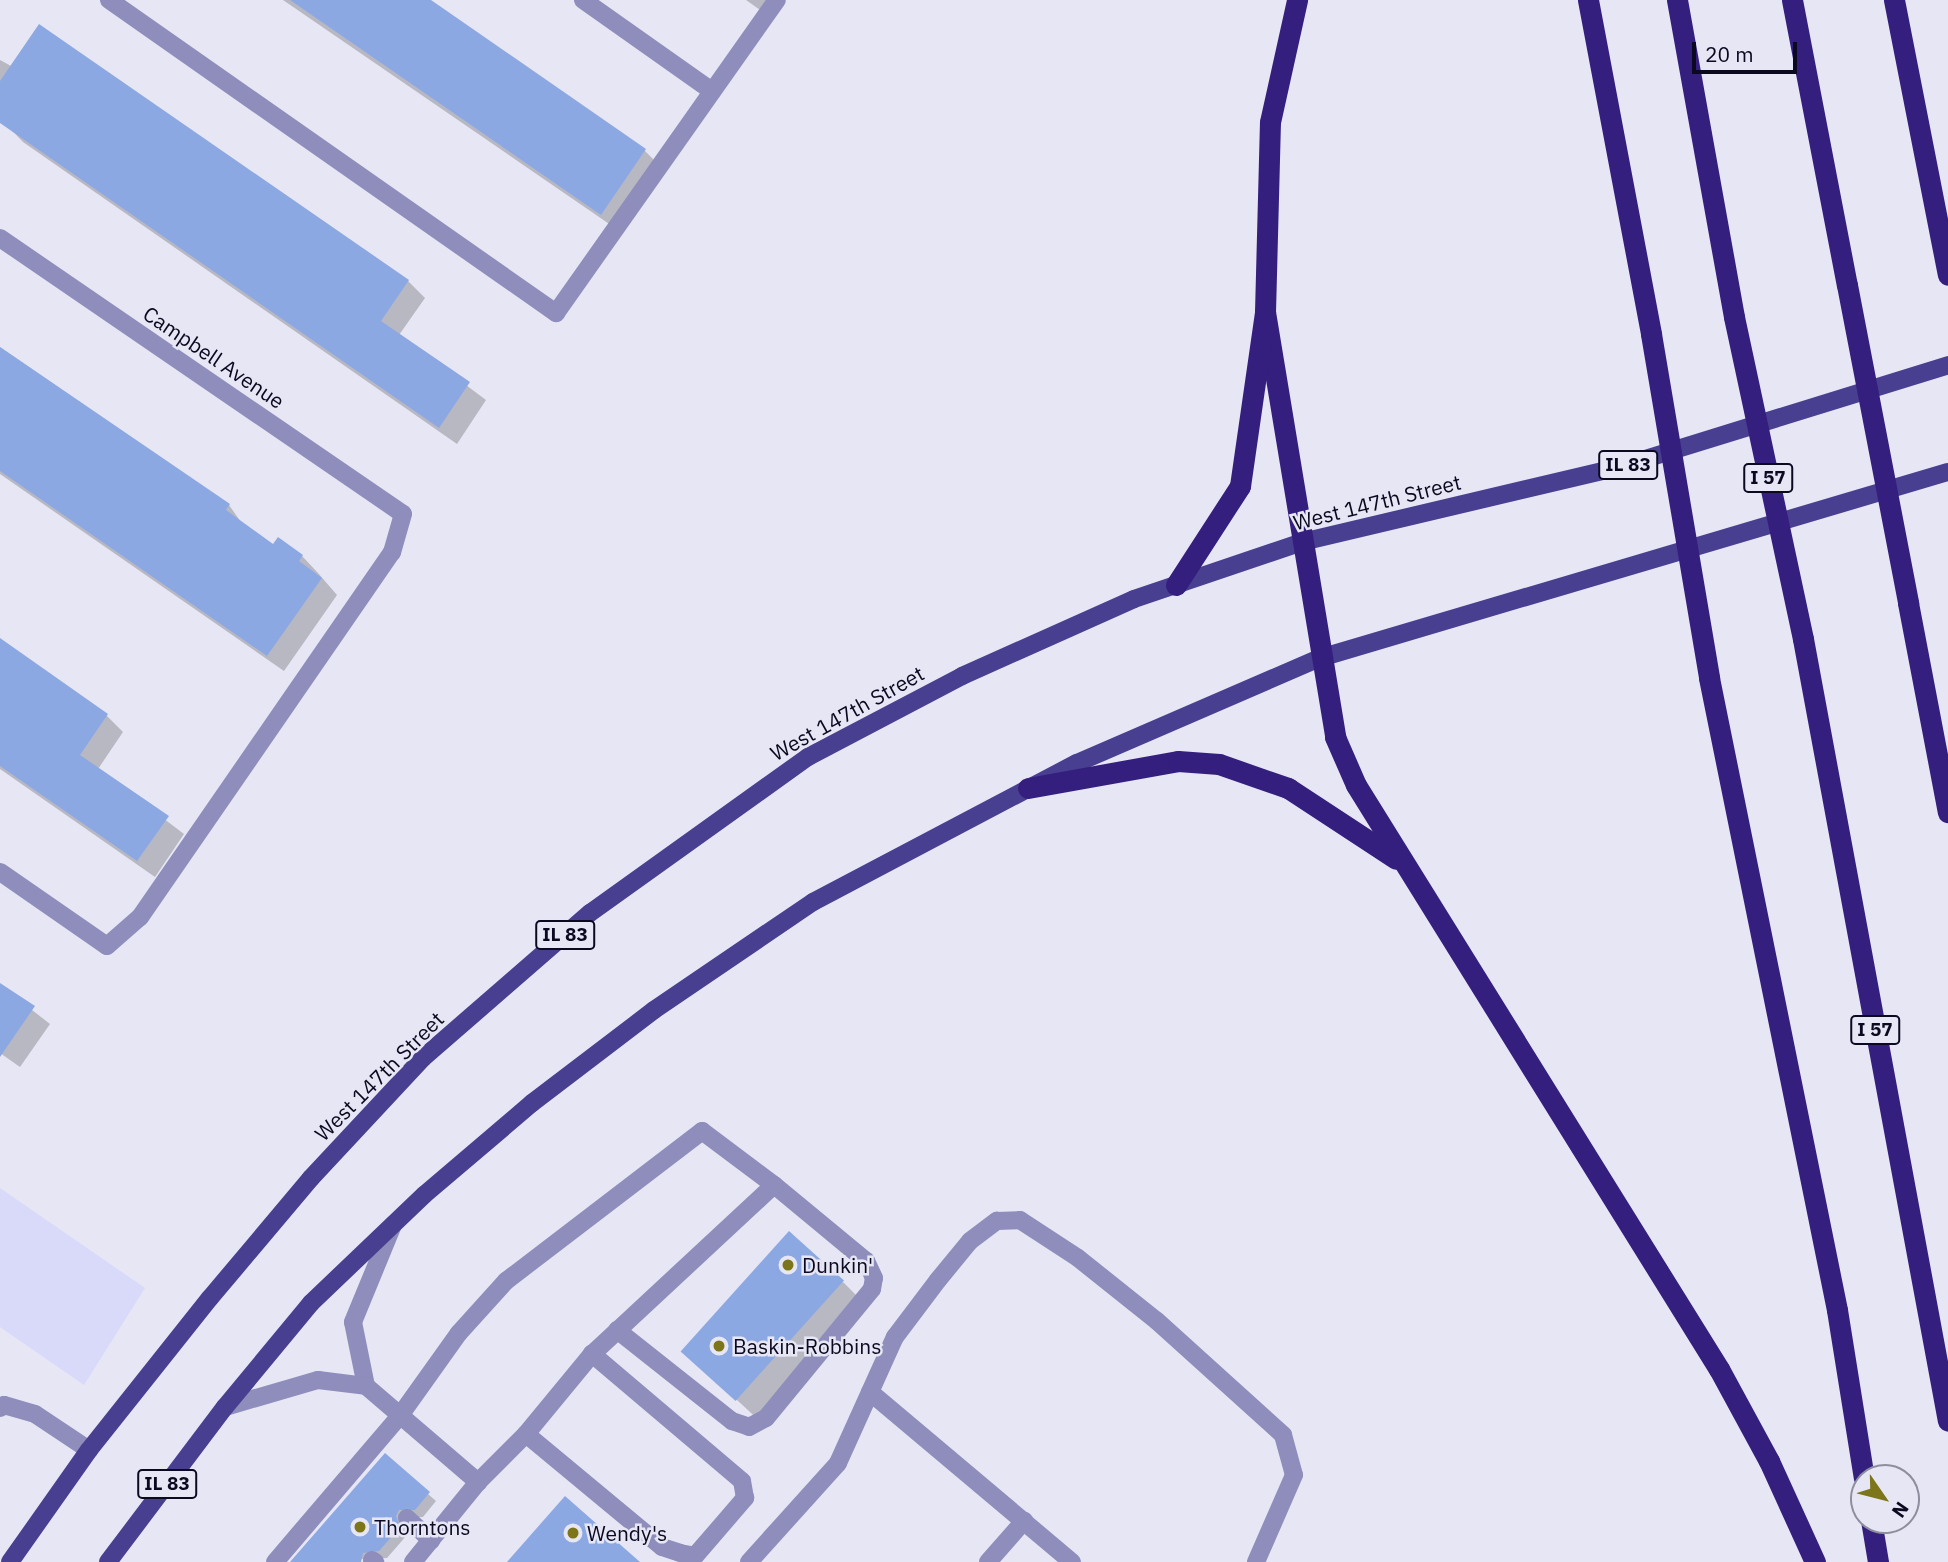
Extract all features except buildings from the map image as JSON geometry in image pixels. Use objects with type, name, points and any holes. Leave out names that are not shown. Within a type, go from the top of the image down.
[{"type":"highway","points":[[1176,585],[1240,486],[1265,312],[1270,122],[1297,0]]},
{"type":"highway","points":[[1588,0],[1651,334],[1709,678],[1837,1310],[1862,1464]]},
{"type":"highway","name":"I 57","points":[[1677,0],[1734,317],[1803,639],[1948,1421]]},
{"type":"highway","points":[[1792,0],[1948,812]]},
{"type":"highway","points":[[1894,0],[1948,275]]},
{"type":"highway","points":[[1265,312],[1335,737],[1356,785],[1719,1369],[1769,1461],[1815,1562]]},
{"type":"highway","points":[[1028,788],[1178,761],[1219,764],[1288,788],[1404,865]]},
{"type":"highway","points":[[1873,1534],[1878,1562]]},
{"type":"main road","name":"West 147th Street","points":[[10,1562],[89,1450],[311,1178],[423,1058],[590,913],[808,757],[962,676],[1176,585],[1302,542],[1616,468],[1948,365]]},
{"type":"main road","name":"IL 83","points":[[108,1562],[225,1406],[311,1303],[393,1224],[531,1103],[675,996],[813,902],[1028,788],[1321,658],[1948,472]]},
{"type":"street","points":[[109,0],[556,313],[777,0]]},
{"type":"street","points":[[583,0],[712,91]]},
{"type":"street","name":"Campbell Avenue","points":[[0,238],[403,514],[392,552],[140,917],[107,946],[0,872]]},
{"type":"street","points":[[275,1562],[295,1548],[358,1476],[459,1333],[506,1281],[702,1131],[774,1185],[866,1261],[874,1278],[872,1289],[765,1419],[749,1427],[732,1421],[617,1330]]},
{"type":"street","points":[[413,1562],[478,1482],[526,1434],[592,1354],[774,1185]]},
{"type":"street","points":[[749,1562],[838,1463],[895,1337],[970,1241],[996,1222],[1020,1220],[1078,1258],[1157,1321],[1283,1435],[1294,1475],[1256,1562]]},
{"type":"street","points":[[393,1224],[353,1322],[366,1386],[478,1482]]},
{"type":"street","points":[[526,1434],[662,1547],[680,1553],[695,1556],[745,1499],[742,1481],[592,1354]]},
{"type":"street","points":[[225,1406],[318,1380],[366,1386]]},
{"type":"street","points":[[870,1392],[1024,1521],[1059,1558]]},
{"type":"street","points":[[1,1404],[35,1414],[89,1450]]},
{"type":"street","points":[[407,1518],[431,1539]]},
{"type":"street","points":[[988,1562],[1024,1521]]},
{"type":"shaded area","points":[[0,1188],[145,1288],[84,1385],[0,1327]]},
{"type":"place","name":"Dunkin'","points":[[788,1265]]},
{"type":"place","name":"Baskin-Robbins","points":[[719,1346]]},
{"type":"place","name":"Thorntons","points":[[360,1527]]},
{"type":"place","name":"Wendy's","points":[[573,1533]]}]
